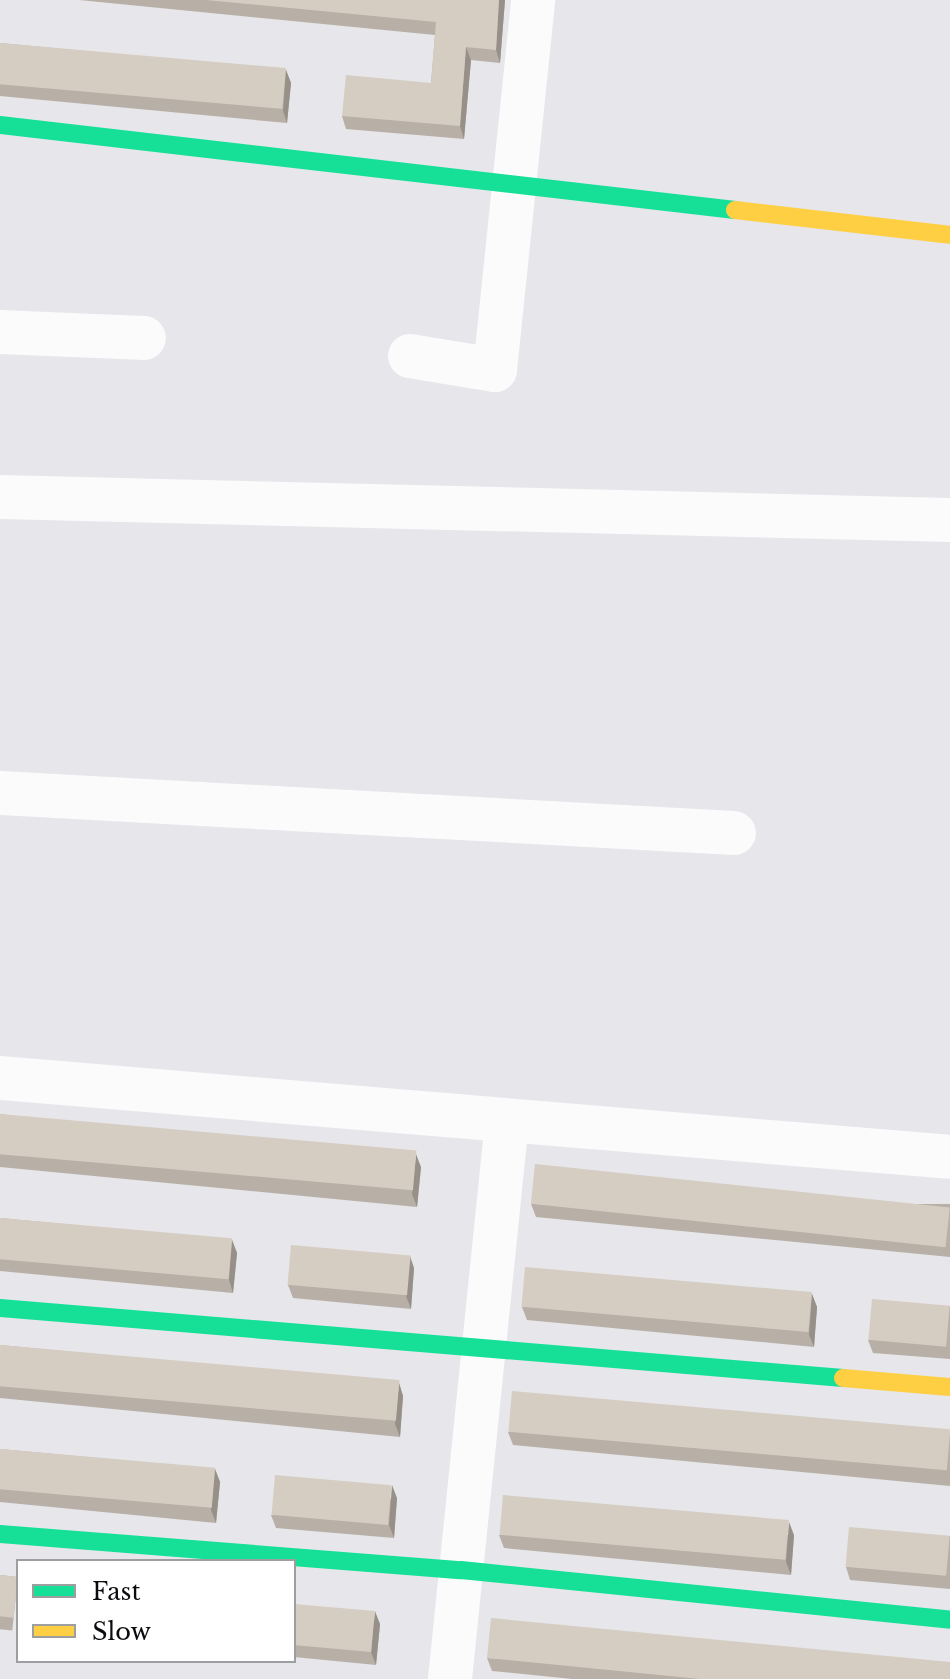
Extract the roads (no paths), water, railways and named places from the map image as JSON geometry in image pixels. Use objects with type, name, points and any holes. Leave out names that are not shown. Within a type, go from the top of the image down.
[{"type":"street","points":[[410,356],[495,370],[533,0]]},
{"type":"street","points":[[0,125],[950,235]]},
{"type":"street","points":[[0,332],[144,338]]},
{"type":"street","points":[[0,497],[950,520]]},
{"type":"street","points":[[0,793],[734,833]]},
{"type":"street","points":[[0,1078],[950,1157]]},
{"type":"street","points":[[450,1679],[507,1121]]},
{"type":"street","points":[[0,1308],[950,1387]]},
{"type":"street","points":[[0,1534],[461,1570],[950,1620]]}]
